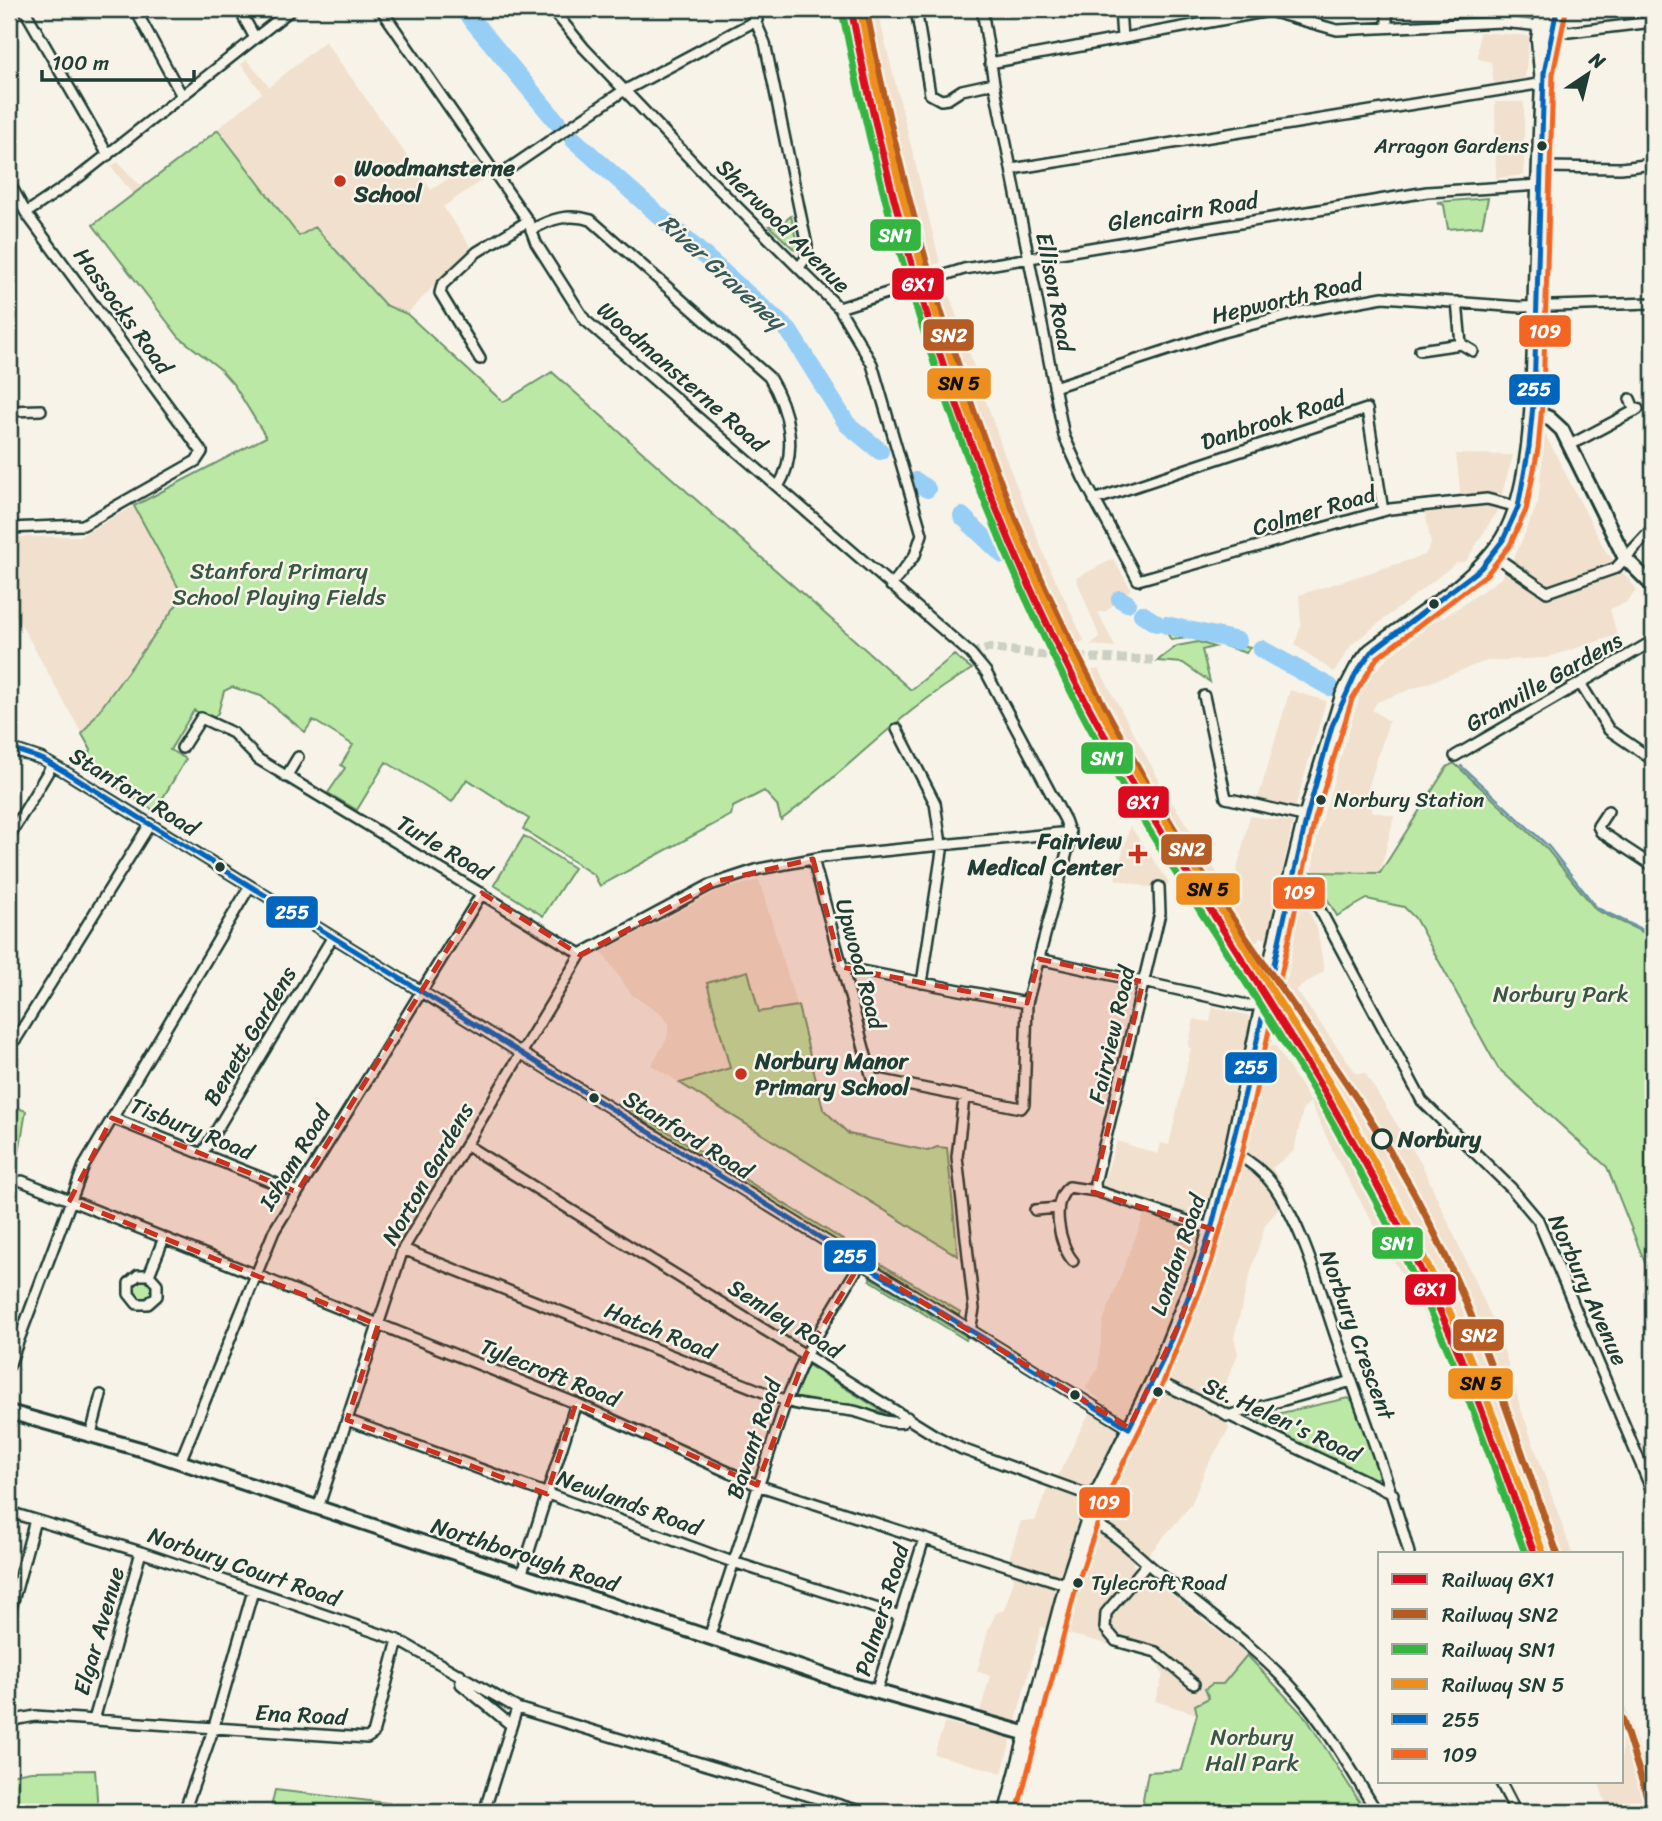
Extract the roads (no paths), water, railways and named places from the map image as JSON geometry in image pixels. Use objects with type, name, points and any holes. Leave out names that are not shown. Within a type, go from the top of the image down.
[{"type":"highway","points":[[1544,9],[1548,28]]},
{"type":"highway","points":[[1548,28],[1558,9]]},
{"type":"highway","name":"London Road","points":[[1008,1812],[1068,1585],[1088,1521],[1129,1428],[1155,1380],[1213,1229],[1233,1153],[1307,817],[1344,696],[1358,669],[1371,652],[1481,568],[1493,555],[1511,525],[1518,507],[1533,411],[1548,28]]},
{"type":"street","points":[[24,9],[108,155]]},
{"type":"street","points":[[135,9],[181,96]]},
{"type":"street","points":[[239,9],[255,38]]},
{"type":"street","points":[[26,213],[108,155],[292,9]]},
{"type":"street","name":"Woodmansterne Road","points":[[381,9],[498,176],[585,320],[971,654],[986,672],[1070,832]]},
{"type":"street","name":"Sherwood Avenue","points":[[553,9],[584,48],[722,193],[839,308],[872,364],[920,525],[918,549],[891,586]]},
{"type":"street","points":[[750,9],[765,43],[807,246],[806,258],[799,267]]},
{"type":"street","points":[[916,9],[930,94],[941,100],[948,99],[962,90],[993,83]]},
{"type":"street","name":"Ellison Road","points":[[982,9],[993,83],[1064,436],[1130,569]]},
{"type":"street","points":[[1119,9],[1122,38]]},
{"type":"street","points":[[1387,9],[1387,26]]},
{"type":"street","points":[[990,63],[1269,10],[1337,30],[1501,23],[1569,32],[1653,22]]},
{"type":"street","points":[[498,176],[625,90],[757,20]]},
{"type":"street","points":[[1012,169],[1544,78]]},
{"type":"street","points":[[1541,167],[1620,168],[1653,163]]},
{"type":"street","name":"Hassocks Road","points":[[9,182],[26,213],[200,448],[201,456],[83,525],[9,528]]},
{"type":"street","name":"Glencairn Road","points":[[839,308],[964,268],[1427,192],[1540,185]]},
{"type":"street","points":[[480,359],[440,293],[442,285],[477,252],[529,225],[570,215],[591,220],[769,377],[782,397],[789,441],[786,470],[778,487]]},
{"type":"street","name":"Hepworth Road","points":[[1054,387],[1223,332],[1300,312],[1383,298],[1524,307],[1653,303]]},
{"type":"street","points":[[1457,302],[1461,344]]},
{"type":"street","points":[[1420,350],[1461,344],[1473,351]]},
{"type":"street","points":[[1570,445],[1636,410],[1630,399]]},
{"type":"street","name":"Danbrook Road","points":[[1094,500],[1367,409],[1383,511]]},
{"type":"street","points":[[9,411],[41,410]]},
{"type":"street","points":[[1533,411],[1556,424],[1570,445],[1604,520],[1625,558],[1653,586]]},
{"type":"street","name":"Colmer Road","points":[[1130,569],[1140,581],[1383,511],[1486,499],[1518,507]]},
{"type":"street","points":[[1493,555],[1547,592],[1616,568],[1653,528]]},
{"type":"street","name":"Granville Gardens","points":[[1455,756],[1653,641]]},
{"type":"street","points":[[1580,683],[1609,730],[1653,760]]},
{"type":"street","points":[[1204,696],[1226,798],[1307,817]]},
{"type":"street","name":"Turle Road","points":[[182,748],[201,718],[233,733],[254,757],[580,954]]},
{"type":"street","points":[[897,729],[935,803],[942,845],[922,982]]},
{"type":"street","name":"Stanford Road","points":[[9,748],[52,765],[150,824],[520,1055],[1129,1428]]},
{"type":"street","points":[[286,777],[298,757]]},
{"type":"street","points":[[9,837],[52,765]]},
{"type":"street","points":[[1608,811],[1598,826],[1601,832],[1653,866]]},
{"type":"street","points":[[9,1036],[16,1039],[150,824]]},
{"type":"street","points":[[580,954],[718,881],[813,859],[1070,832],[1070,845],[1027,1003],[1024,1104],[1014,1108],[964,1098],[957,1157],[974,1309],[970,1331]]},
{"type":"street","name":"Upwood Road","points":[[813,859],[872,1078],[964,1098]]},
{"type":"street","points":[[9,1366],[84,1166],[250,886]]},
{"type":"street","name":"Fairview Road","points":[[1096,1191],[1095,1182],[1160,913],[1159,887]]},
{"type":"street","name":"Norbury Avenue","points":[[1290,888],[1305,893],[1318,906],[1422,1101],[1511,1188],[1538,1220],[1653,1493]]},
{"type":"street","name":"Isham Road","points":[[180,1462],[274,1231],[482,893]]},
{"type":"street","name":"Benett Gardens","points":[[202,1154],[332,938]]},
{"type":"street","name":"Norton Gardens","points":[[318,1508],[403,1249],[580,954]]},
{"type":"street","points":[[1039,959],[1247,1005],[1264,1005]]},
{"type":"street","points":[[841,967],[1027,1003]]},
{"type":"street","name":"Tisbury Road","points":[[112,1118],[297,1192]]},
{"type":"street","name":"Semley Road","points":[[466,1145],[954,1446],[1097,1498]]},
{"type":"street","name":"Norbury Crescent","points":[[1233,1153],[1261,1170],[1286,1206],[1306,1249],[1393,1494],[1409,1552]]},
{"type":"street","name":"Tylecroft Road","points":[[22,1181],[576,1403],[757,1485],[1068,1585]]},
{"type":"street","points":[[1073,1261],[1066,1253],[1058,1208],[1062,1192],[1069,1187],[1096,1191],[1213,1229]]},
{"type":"street","points":[[1035,1210],[1058,1208]]},
{"type":"street","points":[[149,1275],[163,1238]]},
{"type":"street","name":"Hatch Road","points":[[403,1249],[786,1401],[825,1410],[850,1410],[892,1423],[903,1422],[906,1418]]},
{"type":"street","name":"Bavant Road","points":[[709,1638],[786,1401],[806,1354],[860,1264]]},
{"type":"street","name":"St. Helen's Road","points":[[1155,1380],[1393,1494]]},
{"type":"street","points":[[1227,1416],[1352,1381]]},
{"type":"street","points":[[91,1434],[101,1395]]},
{"type":"street","points":[[521,1576],[576,1403]]},
{"type":"street","name":"Northborough Road","points":[[9,1412],[180,1462],[876,1692],[1028,1734]]},
{"type":"street","name":"Newlands Road","points":[[347,1420],[733,1562],[900,1616]]},
{"type":"street","name":"Norbury Court Road","points":[[9,1512],[141,1552],[398,1640],[517,1708],[863,1812]]},
{"type":"street","points":[[9,1616],[35,1520]]},
{"type":"street","points":[[1088,1521],[1105,1529],[1250,1646],[1298,1693],[1330,1735],[1377,1812]]},
{"type":"street","name":"Palmers Road","points":[[876,1692],[924,1539]]},
{"type":"street","name":"Elgar Avenue","points":[[94,1720],[141,1552]]},
{"type":"street","points":[[1147,1564],[1106,1613],[1105,1628],[1116,1641],[1156,1652],[1194,1684]]},
{"type":"street","points":[[184,1812],[213,1730],[253,1591]]},
{"type":"street","name":"Ena Road","points":[[213,1730],[370,1737],[398,1640]]},
{"type":"street","name":"Norbury Court Road","points":[[460,1674],[461,1684],[511,1725]]},
{"type":"street","points":[[484,1812],[517,1708]]},
{"type":"street","points":[[9,1721],[35,1716],[213,1730]]},
{"type":"street","points":[[1501,1783],[1516,1812]]},
{"type":"waterway","name":"River Graveney","points":[[463,9],[557,122]]},
{"type":"waterway","name":"River Graveney","points":[[573,139],[789,331],[847,424],[880,451]]},
{"type":"waterway","name":"River Graveney","points":[[916,481],[927,489]]},
{"type":"waterway","name":"River Graveney","points":[[962,516],[1003,555]]},
{"type":"waterway","name":"River Graveney","points":[[1120,599],[1127,603]]},
{"type":"waterway","name":"River Graveney","points":[[1142,614],[1156,623]]},
{"type":"waterway","name":"River Graveney","points":[[1166,625],[1238,641]]},
{"type":"waterway","name":"River Graveney","points":[[1261,649],[1330,687]]},
{"type":"waterway","points":[[1461,766],[1549,847],[1597,908],[1653,935]]},
{"type":"tunnel","points":[[971,654],[988,648],[1061,657],[1153,660]]},
{"type":"rail line","name":"GX1","points":[[851,9],[890,182],[939,352],[1000,518],[1035,599],[1074,679],[1136,791],[1306,1062],[1389,1207],[1462,1361],[1534,1552]]},
{"type":"rail line","name":"SN2","points":[[866,9],[907,193],[932,284],[993,462],[1028,549],[1067,635],[1166,816],[1210,886],[1348,1085],[1415,1195],[1475,1326],[1557,1552]]},
{"type":"rail line","name":"SN1","points":[[842,11],[860,98],[905,269],[931,353],[991,519],[1065,680],[1095,737],[1160,847],[1297,1063],[1379,1208],[1453,1362],[1525,1552]]},
{"type":"rail line","name":"SN2","points":[[1624,1724],[1652,1812]]},
{"type":"place","name":"Arragon Gardens","points":[[1542,146]]},
{"type":"place","name":"Woodmansterne School","points":[[340,181]]},
{"type":"place","name":"Norbury Station","points":[[1321,800]]},
{"type":"place","name":"Fairview Medical Center","points":[[1138,854]]},
{"type":"place","name":"Norbury Manor Primary School","points":[[741,1074]]},
{"type":"place","name":"Norbury","points":[[1382,1139]]},
{"type":"place","name":"Tylecroft Road","points":[[1078,1583]]},
{"type":"park label","name":"Stanford Primary School Playing Fields","points":[[279,584]]},
{"type":"park label","name":"Norbury Park","points":[[1561,994]]},
{"type":"park label","name":"Norbury Hall Park","points":[[1252,1750]]}]
